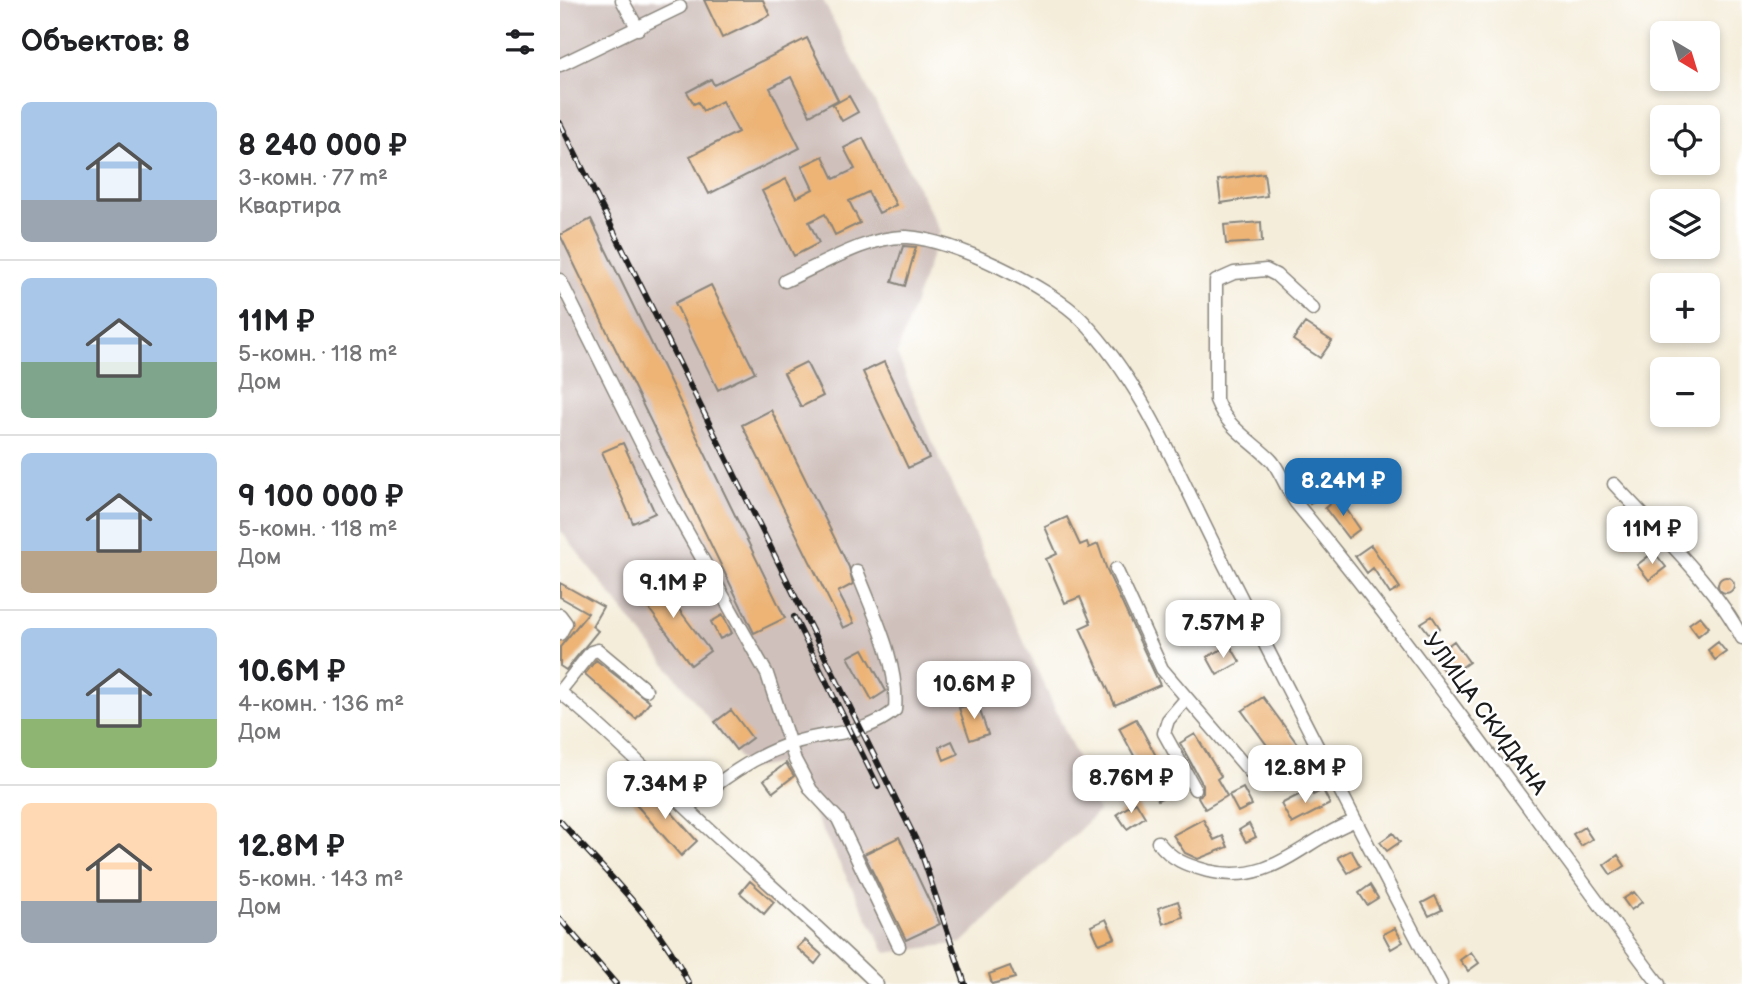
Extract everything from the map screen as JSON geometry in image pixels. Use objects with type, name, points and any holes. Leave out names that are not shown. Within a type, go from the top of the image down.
[{"type":"street","points":[[622,0],[638,29]]},
{"type":"street","points":[[560,65],[680,8]]},
{"type":"street","points":[[785,281],[866,245],[906,237],[934,243],[1026,278],[1081,318],[1129,379],[1330,766],[1354,821],[1441,984]]},
{"type":"street","name":"УЛИЦА СКИДАНА","points":[[1313,309],[1276,275],[1266,270],[1221,277],[1214,288],[1216,400],[1223,417],[1273,461],[1296,503],[1460,712],[1552,842],[1659,984]]},
{"type":"street","points":[[560,280],[672,505],[767,674],[792,743],[795,760],[811,790],[838,819],[854,858],[899,946]]},
{"type":"street","points":[[1615,484],[1707,587],[1732,619],[1742,638]]},
{"type":"street","points":[[1116,569],[1162,669],[1258,781],[1279,785],[1296,782],[1330,766]]},
{"type":"street","points":[[687,808],[717,782],[762,755],[815,736],[862,730],[895,710],[896,693],[882,636],[857,571]]},
{"type":"street","points":[[560,615],[566,623],[560,634]]},
{"type":"street","points":[[646,690],[598,650],[591,652],[560,692],[640,761],[687,808],[809,917],[877,984]]},
{"type":"street","points":[[1185,699],[1168,720],[1164,733],[1195,789]]},
{"type":"street","points":[[1158,842],[1182,864],[1219,873],[1248,873],[1267,870],[1354,821]]},
{"type":"shaded area","points":[[560,0],[823,0],[940,231],[897,354],[940,460],[1086,776],[1098,812],[962,943],[886,953],[787,762],[748,769],[560,530]]},
{"type":"building","points":[[704,0],[763,0],[770,15],[722,38]]},
{"type":"building","points":[[807,38],[838,100],[810,115],[791,77],[770,88],[800,148],[709,194],[690,156],[738,132],[722,101],[703,111],[698,102],[694,104],[687,92],[711,79],[714,85]]},
{"type":"building","points":[[849,96],[858,112],[842,121],[833,105]]},
{"type":"building","points":[[863,138],[896,205],[879,213],[868,192],[849,201],[860,223],[835,235],[825,214],[809,222],[819,243],[794,256],[762,191],[786,179],[796,198],[813,189],[802,166],[823,156],[834,179],[855,169],[844,148]]},
{"type":"building","points":[[1264,173],[1267,196],[1221,203],[1218,180]]},
{"type":"building","points":[[591,219],[785,618],[754,633],[560,235]]},
{"type":"building","points":[[1261,222],[1262,242],[1226,244],[1224,225]]},
{"type":"building","points":[[903,246],[916,247],[905,286],[892,282]]},
{"type":"building","points":[[711,285],[755,372],[718,390],[675,303]]},
{"type":"building","points":[[1305,323],[1332,341],[1320,358],[1293,340]]},
{"type":"building","points":[[806,362],[823,396],[801,407],[784,373]]},
{"type":"building","points":[[884,362],[929,458],[908,468],[863,372]]},
{"type":"building","points":[[771,410],[849,567],[853,584],[838,592],[854,623],[843,628],[742,425]]},
{"type":"building","points":[[623,443],[655,513],[633,523],[602,452]]},
{"type":"building","points":[[1308,483],[1319,497],[1310,504],[1299,490]]},
{"type":"building","points":[[1338,497],[1360,529],[1348,538],[1325,508]]},
{"type":"building","points":[[1067,517],[1080,545],[1087,542],[1089,548],[1098,544],[1108,573],[1160,685],[1115,705],[1080,628],[1091,623],[1080,597],[1065,603],[1046,559],[1057,554],[1045,527]]},
{"type":"building","points":[[1633,519],[1643,532],[1624,546],[1615,533]]},
{"type":"building","points":[[1371,545],[1400,588],[1390,594],[1373,568],[1367,573],[1355,556]]},
{"type":"building","points":[[1654,552],[1666,567],[1649,580],[1637,565]]},
{"type":"building","points":[[654,576],[710,651],[691,665],[635,590]]},
{"type":"building","points":[[1723,577],[1729,577],[1734,585],[1732,591],[1723,593],[1718,588],[1718,582]]},
{"type":"building","points":[[560,583],[603,607],[592,626],[598,631],[566,670],[560,666],[560,647],[588,613],[560,597]]},
{"type":"building","points":[[723,615],[732,633],[720,639],[711,622]]},
{"type":"building","points":[[1432,616],[1440,628],[1430,635],[1421,623]]},
{"type":"building","points":[[1700,616],[1709,627],[1698,636],[1689,624]]},
{"type":"building","points":[[1454,641],[1469,662],[1448,677],[1438,663],[1447,657],[1442,650]]},
{"type":"building","points":[[1718,642],[1726,652],[1715,660],[1708,650]]},
{"type":"building","points":[[1230,645],[1240,662],[1217,675],[1207,657]]},
{"type":"building","points":[[863,649],[886,691],[872,700],[848,657]]},
{"type":"building","points":[[596,660],[650,702],[636,719],[585,674]]},
{"type":"building","points":[[1263,697],[1304,753],[1275,771],[1263,752],[1269,748],[1242,711]]},
{"type":"building","points":[[977,702],[988,734],[970,740],[959,708]]},
{"type":"building","points":[[731,710],[752,738],[736,750],[715,722]]},
{"type":"building","points":[[1136,719],[1175,791],[1158,800],[1119,728]]},
{"type":"building","points":[[1195,734],[1221,776],[1217,779],[1227,796],[1205,809],[1198,797],[1203,793],[1203,785],[1180,743]]},
{"type":"building","points":[[952,741],[958,754],[944,760],[939,747]]},
{"type":"building","points":[[786,763],[794,776],[773,792],[764,780]]},
{"type":"building","points":[[648,786],[697,841],[681,856],[632,800]]},
{"type":"building","points":[[1243,788],[1252,805],[1238,812],[1229,795]]},
{"type":"building","points":[[1310,789],[1313,795],[1323,790],[1330,804],[1292,824],[1281,804]]},
{"type":"building","points":[[1136,802],[1145,817],[1127,829],[1117,814]]},
{"type":"building","points":[[1203,819],[1214,840],[1223,836],[1228,847],[1198,859],[1185,853],[1173,835]]},
{"type":"building","points":[[1249,824],[1256,837],[1246,842],[1239,830]]},
{"type":"building","points":[[1584,827],[1592,839],[1581,846],[1573,834]]},
{"type":"building","points":[[1393,833],[1400,842],[1387,851],[1380,842]]},
{"type":"building","points":[[899,837],[940,924],[906,940],[864,854]]},
{"type":"building","points":[[1351,850],[1360,866],[1348,873],[1338,857]]},
{"type":"building","points":[[1618,855],[1625,866],[1611,875],[1604,865]]},
{"type":"building","points":[[750,881],[774,902],[764,914],[740,893]]},
{"type":"building","points":[[1370,885],[1378,898],[1367,905],[1359,893]]},
{"type":"building","points":[[1634,892],[1642,902],[1631,910],[1623,899]]},
{"type":"building","points":[[1435,896],[1442,910],[1429,916],[1422,903]]},
{"type":"building","points":[[1178,901],[1183,917],[1163,924],[1158,908]]},
{"type":"building","points":[[1106,919],[1115,938],[1099,944],[1091,926]]},
{"type":"building","points":[[1395,928],[1403,942],[1391,949],[1383,934]]},
{"type":"building","points":[[805,940],[822,955],[815,964],[797,948]]},
{"type":"building","points":[[1471,952],[1479,963],[1468,971],[1460,960]]},
{"type":"building","points":[[1010,966],[1015,978],[992,984],[989,974]]},
{"type":"railway","points":[[560,123],[919,846],[965,984]]},
{"type":"railway","points":[[794,617],[878,786]]},
{"type":"railway","points":[[560,821],[647,918],[663,939],[689,984]]},
{"type":"railway","points":[[560,919],[616,984]]}]
